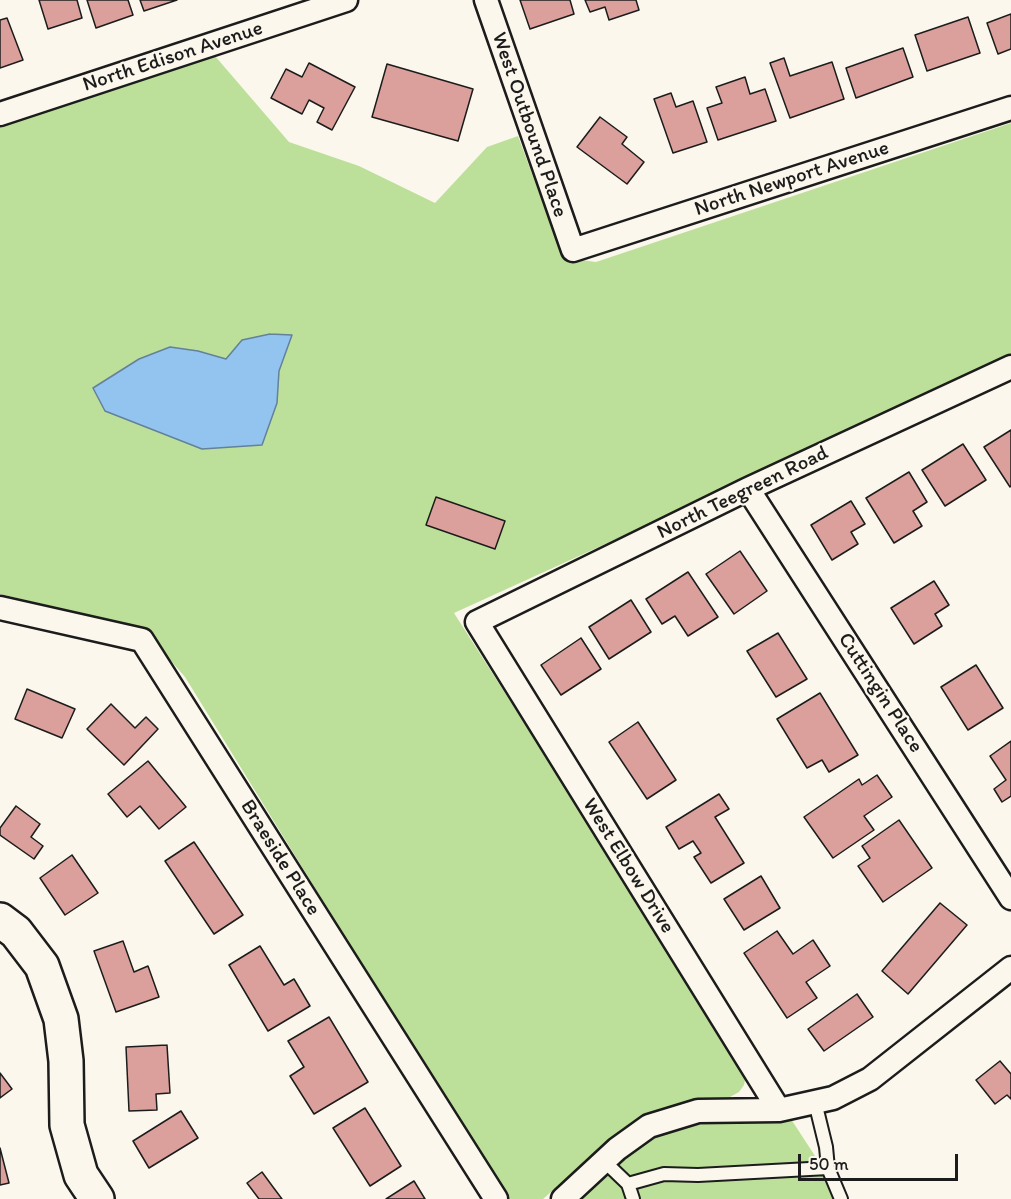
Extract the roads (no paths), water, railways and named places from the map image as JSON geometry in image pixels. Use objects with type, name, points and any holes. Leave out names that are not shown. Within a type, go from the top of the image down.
[{"type":"street","name":"North Edison Avenue","points":[[0,114],[346,0]]},
{"type":"street","name":"West Outbound Place","points":[[486,0],[573,250]]},
{"type":"street","name":"North Newport Avenue","points":[[573,250],[1011,108]]},
{"type":"street","name":"North Teegreen Road","points":[[477,622],[748,489],[1011,367]]},
{"type":"street","name":"Cuttingin Place","points":[[748,489],[1011,898]]},
{"type":"street","name":"Braeside Place","points":[[0,608],[142,640],[496,1199]]},
{"type":"street","name":"West Elbow Drive","points":[[477,622],[778,1110]]},
{"type":"street","points":[[0,920],[16,932],[42,966],[61,1019],[66,1061],[66,1125],[81,1175],[97,1199]]},
{"type":"street","points":[[563,1199],[617,1149],[649,1126],[698,1111],[778,1110],[833,1098],[870,1079],[1011,968]]},
{"type":"lane","points":[[814,1102],[826,1147],[828,1168],[841,1199]]},
{"type":"lane","points":[[604,1161],[628,1184],[633,1199]]},
{"type":"lane","points":[[628,1184],[664,1174],[698,1175],[828,1168]]},
{"type":"water","points":[[270,334],[292,335],[279,371],[277,403],[262,445],[202,449],[105,411],[93,388],[139,359],[170,347],[198,351],[226,359],[242,340]]}]
